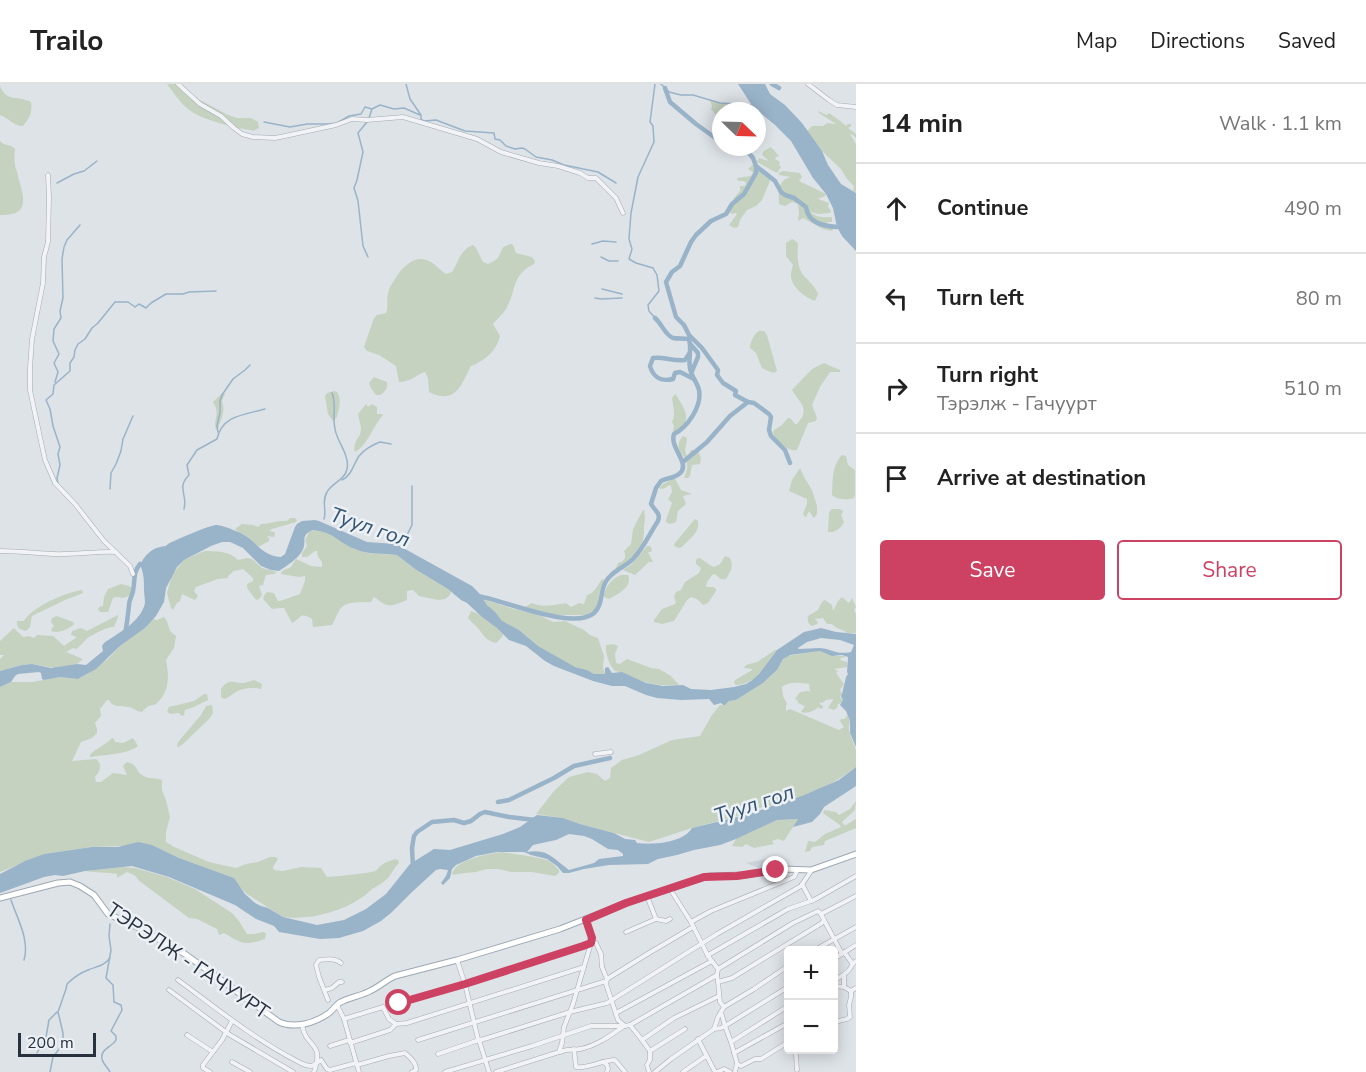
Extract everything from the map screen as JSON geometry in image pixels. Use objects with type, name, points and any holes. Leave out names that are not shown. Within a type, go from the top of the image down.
[{"type":"main road","points":[[302,1024],[329,1013],[337,1005],[374,989],[395,976],[533,938],[684,883],[709,876],[737,876],[782,869],[811,870],[856,854]]},
{"type":"main road","name":"ТЭРЭЛЖ - ГАЧУУРТ","points":[[0,898],[43,885],[70,882],[80,886],[94,895],[108,914],[134,925],[185,954],[277,1020],[287,1024],[302,1024]]},
{"type":"street","points":[[178,84],[200,104],[221,116],[242,134],[253,137],[275,138],[336,125],[352,119],[396,117],[411,119],[477,139],[501,152],[558,166],[588,178],[596,178],[616,198],[623,213]]},
{"type":"street","points":[[808,84],[837,105],[856,107]]},
{"type":"street","points":[[48,175],[48,242],[32,339],[30,390],[45,460],[55,483],[104,541],[130,566],[133,574]]},
{"type":"street","points":[[0,551],[54,554],[117,552]]},
{"type":"street","points":[[596,754],[611,752]]},
{"type":"street","points":[[438,1054],[570,1012],[607,1003],[717,933],[801,886],[811,870]]},
{"type":"street","points":[[691,922],[711,911],[794,877],[797,871]]},
{"type":"street","points":[[708,956],[788,909],[811,901],[856,876]]},
{"type":"street","points":[[802,884],[811,901]]},
{"type":"street","points":[[670,889],[691,922],[708,956],[718,969]]},
{"type":"street","points":[[647,896],[656,919]]},
{"type":"street","points":[[821,915],[856,896]]},
{"type":"street","points":[[698,1039],[716,1072],[723,1069],[732,1072],[737,1064],[720,1002],[718,969],[793,923],[818,911],[833,939],[843,953],[854,962],[850,970],[838,979]]},
{"type":"street","points":[[626,932],[656,919],[666,921],[670,919]]},
{"type":"street","points":[[559,1052],[591,943],[592,938],[586,920]]},
{"type":"street","points":[[718,982],[732,978],[824,920]]},
{"type":"street","points":[[418,1040],[607,980],[649,952],[693,927]]},
{"type":"street","points":[[822,946],[856,927]]},
{"type":"street","points":[[398,1004],[595,943],[601,954],[607,989],[611,994],[618,1020],[625,1026]]},
{"type":"street","points":[[838,956],[856,945]]},
{"type":"street","points":[[328,1000],[318,977],[317,962],[332,959],[341,963]]},
{"type":"street","points":[[457,960],[489,1072]]},
{"type":"street","points":[[616,1013],[712,962]]},
{"type":"street","points":[[330,1046],[390,1030],[396,1024],[584,966]]},
{"type":"street","points":[[714,1029],[722,1009],[784,969]]},
{"type":"street","points":[[445,1072],[591,1026],[630,1025],[717,975]]},
{"type":"street","points":[[844,975],[844,987]]},
{"type":"street","points":[[178,980],[272,1048],[305,1066],[312,1066],[320,1060],[330,1070],[406,1053],[410,1059],[414,1060],[417,1068],[412,1072]]},
{"type":"street","points":[[325,990],[342,982]]},
{"type":"street","points":[[838,987],[851,991]]},
{"type":"street","points":[[851,991],[856,988]]},
{"type":"street","points":[[170,990],[227,1033],[293,1072]]},
{"type":"street","points":[[655,1072],[698,1039],[714,1029],[725,1026],[784,990]]},
{"type":"street","points":[[838,1021],[850,1017],[851,991]]},
{"type":"street","points":[[642,1040],[686,1012],[719,996]]},
{"type":"street","points":[[337,1005],[344,1019],[359,1072]]},
{"type":"street","points":[[344,1019],[383,1007],[389,1019],[396,1024]]},
{"type":"street","points":[[731,1042],[784,1009]]},
{"type":"street","points":[[210,1072],[203,1065],[227,1033],[232,1020]]},
{"type":"street","points":[[302,1024],[303,1034],[318,1051],[314,1072]]},
{"type":"street","points":[[630,1025],[650,1052],[647,1065],[649,1072]]},
{"type":"street","points":[[496,1072],[567,1049],[580,1049],[597,1044],[625,1026]]},
{"type":"street","points":[[734,1053],[784,1026]]},
{"type":"street","points":[[650,1052],[684,1029]]},
{"type":"street","points":[[187,1035],[213,1052]]},
{"type":"street","points":[[737,1064],[741,1066],[755,1059],[761,1059],[784,1045]]},
{"type":"street","points":[[574,1049],[576,1067],[582,1068],[615,1060],[625,1072]]},
{"type":"street","points":[[795,1054],[797,1070]]},
{"type":"street","points":[[683,1072],[706,1056]]},
{"type":"street","points":[[232,1062],[250,1072]]},
{"type":"street","points":[[603,1062],[608,1065],[609,1072],[620,1066]]},
{"type":"shaded area","points":[[775,857],[778,869],[766,871],[746,863]]},
{"type":"green space","points":[[167,84],[181,84],[198,99],[228,115],[237,118],[251,118],[258,122],[259,128],[243,129],[193,113],[185,107]]},
{"type":"green space","points":[[0,86],[9,97],[31,102],[30,115],[23,126],[0,115]]},
{"type":"green space","points":[[818,111],[827,115],[829,113],[846,126],[851,124],[848,128],[856,134],[856,138],[850,134],[856,144],[856,192],[853,191],[854,186],[841,169],[822,151],[807,131],[812,126],[836,124]]},
{"type":"green space","points":[[0,141],[15,149],[14,158],[23,202],[18,212],[0,215]]},
{"type":"green space","points":[[770,147],[779,156],[775,159],[780,162],[781,167],[777,173],[757,162],[759,158],[769,161],[763,156],[766,156],[766,150]]},
{"type":"green space","points":[[753,164],[770,181],[762,200],[747,210],[738,227],[734,228],[729,225],[737,214],[730,213],[734,198],[740,191],[740,186],[745,186],[746,183],[738,181],[737,178],[751,176],[753,172],[748,169]]},
{"type":"green space","points":[[783,171],[800,173],[802,177],[799,181],[826,194],[818,199],[829,203],[830,213],[810,212],[820,217],[832,217],[832,222],[826,222],[834,228],[832,231],[823,229],[803,218],[798,221],[798,204],[792,202],[785,206],[779,204],[781,184],[791,177],[779,175]]},
{"type":"green space","points":[[792,239],[798,244],[799,267],[818,294],[815,301],[799,291],[791,279],[793,265],[786,256],[786,243]]},
{"type":"green space","points":[[511,244],[516,253],[532,257],[534,264],[521,273],[506,309],[493,324],[500,336],[493,351],[471,366],[460,386],[451,395],[445,396],[429,392],[425,372],[410,380],[399,382],[396,366],[379,355],[367,351],[364,347],[374,318],[386,313],[387,297],[391,286],[409,263],[417,259],[426,260],[446,274],[452,272],[462,253],[473,245],[483,262],[488,264],[497,259],[504,247]]},
{"type":"green space","points":[[764,331],[767,335],[777,371],[775,372],[762,368],[756,353],[750,348],[755,334]]},
{"type":"green space","points":[[824,363],[840,372],[830,372],[820,387],[812,405],[816,421],[808,423],[797,450],[791,450],[775,439],[774,430],[788,418],[795,424],[801,419],[803,406],[792,390],[812,369]]},
{"type":"green space","points":[[374,377],[387,382],[386,390],[380,395],[376,395],[369,383]]},
{"type":"green space","points":[[334,391],[339,395],[340,404],[337,417],[333,421],[328,414],[325,396]]},
{"type":"green space","points":[[222,393],[225,394],[222,401],[223,412],[216,430],[217,413],[213,402]]},
{"type":"green space","points":[[675,394],[685,410],[686,420],[681,429],[675,433],[672,422],[674,414],[672,398]]},
{"type":"green space","points":[[366,404],[368,407],[372,404],[377,407],[377,414],[383,415],[360,449],[355,452],[361,428],[358,414]]},
{"type":"green space","points":[[683,436],[687,438],[686,455],[691,450],[698,451],[701,458],[700,464],[692,465],[688,478],[684,478],[687,463],[679,447]]},
{"type":"green space","points":[[842,455],[846,456],[848,465],[855,470],[854,498],[842,499],[832,495],[834,469]]},
{"type":"green space","points":[[800,468],[812,490],[817,506],[817,514],[814,518],[809,511],[806,517],[803,514],[807,499],[789,491],[792,480]]},
{"type":"green space","points":[[673,479],[681,490],[692,494],[683,496],[686,504],[678,511],[676,522],[670,524],[666,520],[672,503],[668,499],[672,492],[671,486],[659,488]]},
{"type":"green space","points":[[832,509],[842,510],[841,515],[844,522],[838,530],[828,532],[829,512]]},
{"type":"green space","points":[[643,510],[645,516],[642,542],[636,553],[615,570],[618,563],[624,559],[624,551],[631,544],[633,529]]},
{"type":"green space","points":[[290,518],[297,520],[269,531],[274,532],[274,537],[267,536],[269,541],[258,547],[235,529],[242,524],[258,527],[261,524],[287,521]]},
{"type":"green space","points":[[695,519],[698,525],[693,535],[682,547],[674,546],[675,543]]},
{"type":"green space","points":[[310,530],[328,533],[354,549],[367,553],[397,555],[451,591],[450,595],[438,600],[419,596],[413,590],[407,591],[407,600],[394,605],[385,604],[374,597],[371,602],[345,605],[332,625],[313,627],[312,619],[305,616],[292,623],[284,608],[272,609],[263,599],[267,592],[274,593],[278,601],[300,594],[305,576],[281,574],[282,571],[291,567],[296,559],[311,566],[322,567],[317,551],[307,557],[302,556],[307,546],[305,540]]},
{"type":"green space","points":[[647,546],[652,549],[648,552],[653,562],[649,562],[635,575],[623,570],[632,564]]},
{"type":"green space","points":[[204,551],[227,553],[238,560],[252,559],[262,568],[277,572],[266,575],[263,585],[259,586],[262,595],[259,599],[256,600],[247,588],[247,584],[253,581],[253,578],[243,569],[234,571],[228,578],[196,587],[194,591],[198,596],[195,600],[182,594],[173,610],[167,593],[172,575],[184,560]]},
{"type":"green space","points":[[725,556],[730,558],[731,569],[726,579],[715,574],[707,582],[706,587],[716,589],[708,603],[703,605],[691,597],[674,621],[662,624],[654,622],[662,609],[675,604],[676,592],[681,590],[685,582],[699,573],[701,568],[696,564],[698,558],[714,567],[720,564]]},
{"type":"green space","points":[[621,575],[628,575],[627,587],[609,599],[604,597],[609,584]]},
{"type":"green space","points":[[602,579],[604,580],[597,608],[586,615],[556,615],[525,607],[532,603],[544,606],[566,603],[571,607],[579,603],[584,604],[587,595],[594,591]]},
{"type":"green space","points":[[121,584],[133,589],[132,594],[124,598],[113,598],[108,612],[100,612],[98,609],[103,606],[108,589]]},
{"type":"green space","points":[[82,590],[83,593],[32,616],[30,627],[26,631],[18,627],[17,621],[24,621],[42,606],[59,597]]},
{"type":"green space","points":[[842,597],[849,603],[852,598],[856,607],[854,610],[856,633],[847,633],[832,624],[827,624],[823,618],[815,619],[817,624],[812,626],[810,624],[808,616],[818,610],[822,602],[825,600],[832,605],[833,611]]},
{"type":"green space","points":[[485,600],[537,614],[553,622],[565,621],[598,638],[604,656],[605,674],[594,674],[575,667],[538,646],[519,630],[502,622]]},
{"type":"green space","points":[[471,611],[489,621],[503,634],[496,643],[486,638],[468,618]]},
{"type":"green space","points":[[118,615],[114,627],[98,632],[77,649],[73,648],[66,652],[83,659],[77,664],[55,668],[32,664],[0,671],[0,659],[4,655],[0,655],[0,641],[14,628],[23,637],[53,636],[64,646],[77,637],[71,635],[72,631],[81,628],[87,631]]},
{"type":"green space","points":[[57,616],[74,624],[64,630],[51,631],[54,626],[51,622],[52,618]]},
{"type":"green space","points":[[164,617],[170,631],[176,636],[174,648],[166,660],[168,682],[162,698],[142,712],[114,705],[107,700],[100,709],[101,716],[95,723],[97,733],[92,738],[81,742],[72,761],[96,759],[100,765],[95,777],[96,782],[101,782],[113,773],[127,775],[123,766],[127,762],[145,777],[162,780],[162,790],[170,817],[166,842],[209,862],[236,868],[276,857],[278,859],[273,867],[274,870],[283,871],[301,867],[321,868],[327,877],[372,872],[386,862],[398,860],[399,863],[386,880],[343,908],[324,914],[293,918],[283,917],[247,894],[234,878],[179,858],[152,845],[92,847],[44,854],[0,872],[0,687],[11,682],[32,682],[60,677],[78,679],[109,658],[153,619]]},
{"type":"green space","points":[[606,645],[618,646],[615,654],[616,663],[620,664],[627,659],[659,669],[671,676],[679,685],[652,684],[615,671],[609,662],[606,648]]},
{"type":"green space","points":[[777,650],[760,673],[744,684],[734,683],[735,680],[752,670],[744,668],[746,665],[757,662]]},
{"type":"green space","points":[[820,651],[834,656],[845,656],[840,660],[847,662],[847,667],[834,669],[838,671],[836,673],[844,684],[840,690],[842,694],[840,697],[843,700],[837,708],[834,710],[828,708],[833,699],[820,702],[823,708],[818,707],[810,712],[801,712],[805,706],[795,699],[800,692],[810,692],[809,684],[785,685],[782,687],[783,696],[787,704],[786,711],[790,709],[839,730],[844,727],[841,719],[845,719],[847,715],[856,751],[856,767],[839,779],[793,800],[649,842],[563,818],[536,814],[554,791],[569,777],[588,772],[597,774],[605,781],[610,778],[611,768],[622,760],[672,740],[700,736],[720,705],[736,700],[763,683],[777,670],[787,656]]},
{"type":"green space","points":[[254,680],[262,684],[261,689],[244,689],[225,699],[221,697],[221,689],[227,683],[244,683]]},
{"type":"green space","points":[[207,694],[208,700],[185,710],[182,716],[179,713],[167,712],[169,707],[194,701]]},
{"type":"green space","points":[[212,705],[213,713],[210,718],[177,747],[178,742],[206,706]]},
{"type":"green space","points":[[112,738],[115,742],[123,743],[133,738],[138,746],[122,752],[90,757],[92,753]]},
{"type":"green space","points":[[856,801],[855,810],[842,822],[846,825],[856,819],[856,828],[805,852],[808,841],[815,842],[825,834],[841,827],[823,813],[824,810],[836,812],[839,815],[850,809]]},
{"type":"green space","points":[[798,819],[784,841],[778,839],[772,841],[774,844],[754,848],[746,844],[742,847],[732,846],[736,839],[777,820]]},
{"type":"green space","points":[[502,852],[547,860],[559,870],[559,873],[555,876],[487,869],[452,874],[466,861]]},
{"type":"green space","points":[[135,868],[167,877],[195,889],[232,913],[247,934],[263,932],[266,933],[265,939],[244,943],[224,933],[220,935],[217,929],[197,919],[189,918],[127,872],[117,878],[117,874],[85,871]]},
{"type":"water","points":[[738,84],[765,84],[770,94],[785,105],[802,123],[841,184],[856,193],[856,251],[842,236],[826,194],[813,178],[791,141],[766,118],[766,102],[750,102]]},
{"type":"water","points":[[315,520],[367,542],[396,544],[472,586],[502,621],[519,630],[538,646],[575,667],[594,674],[605,674],[605,668],[608,667],[612,673],[622,672],[646,683],[663,686],[683,685],[691,689],[711,690],[734,687],[751,681],[777,650],[804,632],[821,628],[856,634],[856,747],[850,733],[850,721],[846,711],[840,705],[848,674],[848,657],[832,656],[820,651],[790,655],[783,659],[777,670],[763,683],[725,705],[721,703],[714,705],[709,699],[657,698],[625,686],[612,686],[593,681],[554,666],[526,646],[509,640],[467,603],[397,555],[360,551],[331,535],[312,530],[305,537],[304,548],[300,554],[279,571],[261,566],[243,548],[230,542],[211,546],[184,560],[177,567],[166,588],[164,602],[156,616],[96,669],[78,679],[60,677],[44,680],[39,672],[18,674],[11,682],[0,687],[0,671],[32,664],[51,668],[86,665],[103,651],[104,643],[134,621],[143,610],[144,580],[140,565],[145,556],[156,548],[216,525],[239,532],[267,553],[281,557],[285,554],[297,524],[302,521]],"holes":[[[821,638],[840,640],[854,645],[851,652],[798,648],[807,642]]]},
{"type":"water","points":[[856,767],[856,786],[824,807],[812,822],[793,827],[798,819],[777,820],[720,845],[658,859],[648,864],[609,865],[563,873],[547,859],[524,852],[497,852],[476,856],[456,865],[452,869],[450,878],[443,885],[441,883],[448,870],[436,870],[381,921],[363,931],[339,938],[320,939],[279,932],[274,926],[256,919],[235,905],[169,877],[132,866],[44,877],[0,893],[0,874],[25,861],[44,854],[92,847],[118,847],[138,842],[152,845],[179,858],[234,878],[245,894],[255,903],[283,917],[317,925],[344,920],[366,909],[386,894],[410,864],[434,849],[450,850],[503,834],[520,827],[537,815],[563,818],[614,833],[625,839],[635,840],[637,843],[651,844],[675,840],[692,828],[746,815],[802,796],[839,780]],"holes":[[[569,834],[584,836],[608,849],[618,850],[623,856],[599,859],[594,863],[569,870],[546,853],[527,852],[533,845],[556,840]]]},
{"type":"waterway","points":[[406,84],[410,99],[424,121],[436,120],[465,131],[494,133],[495,139],[500,140],[506,146],[515,149],[522,148],[536,157],[564,165],[598,172],[616,183]]},
{"type":"waterway","points":[[655,84],[650,122],[653,126],[654,142],[638,177],[631,213],[629,239],[632,249],[629,259],[653,268],[657,275],[659,291],[648,305],[649,311],[655,318]]},
{"type":"waterway","points":[[661,84],[669,92],[693,95],[717,102]]},
{"type":"waterway","points":[[772,84],[779,88]]},
{"type":"waterway","points":[[665,88],[670,102],[712,136]]},
{"type":"waterway","points":[[264,122],[290,127],[337,123],[349,116],[361,114],[365,107],[372,109],[380,105],[394,109],[404,108],[420,115]]},
{"type":"waterway","points":[[369,118],[372,109]]},
{"type":"waterway","points":[[367,122],[358,133],[363,152],[354,188],[358,201],[363,246],[368,257]]},
{"type":"waterway","points":[[751,156],[756,166],[775,181],[781,192],[806,207],[813,220],[837,227]]},
{"type":"waterway","points":[[57,183],[84,171],[97,161]]},
{"type":"waterway","points":[[756,166],[756,173],[744,194],[732,204],[726,214],[711,221],[696,235],[680,266],[672,272],[666,282],[676,317],[718,370],[717,375],[723,383],[736,391],[735,395],[754,403],[769,414],[771,436],[785,450],[790,463]]},
{"type":"waterway","points":[[55,382],[58,372],[54,363],[59,354],[53,341],[54,329],[61,318],[62,259],[67,240],[80,225]]},
{"type":"waterway","points":[[592,244],[603,241],[616,242]]},
{"type":"waterway","points":[[601,257],[609,261],[618,261]]},
{"type":"waterway","points":[[602,289],[622,294]]},
{"type":"waterway","points":[[58,485],[60,447],[46,400],[53,394],[54,385],[70,371],[70,363],[78,344],[85,339],[115,302],[128,302],[135,307],[139,304],[146,308],[166,294],[216,291]]},
{"type":"waterway","points":[[595,298],[622,298]]},
{"type":"waterway","points":[[478,596],[555,617],[584,618],[597,610],[603,587],[608,579],[633,559],[643,546],[659,518],[651,504],[656,488],[661,481],[679,474],[682,470],[682,461],[674,445],[674,434],[693,415],[699,396],[699,390],[690,368],[689,339],[670,337],[655,318]]},
{"type":"waterway","points":[[691,345],[698,353],[692,371]]},
{"type":"waterway","points":[[689,354],[685,360],[653,358],[650,366],[655,376],[661,379],[673,379],[675,373],[680,372],[694,379]]},
{"type":"waterway","points":[[218,432],[222,395],[233,379],[250,365]]},
{"type":"waterway","name":"Туул гол","points":[[324,519],[325,496],[329,489],[344,476],[347,469],[345,454],[335,429],[332,393]]},
{"type":"waterway","points":[[683,462],[707,442],[730,416],[748,402]]},
{"type":"waterway","points":[[184,509],[183,484],[189,475],[187,465],[197,450],[217,439],[224,425],[235,417],[265,409]]},
{"type":"waterway","points":[[110,489],[111,473],[133,416]]},
{"type":"waterway","points":[[342,480],[352,470],[359,456],[371,446],[380,442],[391,444]]},
{"type":"waterway","name":"Туул гол","points":[[405,543],[412,525],[412,486]]},
{"type":"waterway","points":[[125,634],[135,573],[140,564]]},
{"type":"waterway","points":[[498,802],[509,800],[574,766],[610,758]]},
{"type":"waterway","points":[[413,867],[414,836],[432,822],[454,820],[464,823],[485,812],[535,820]]},
{"type":"waterway","points":[[11,900],[24,937],[24,960]]},
{"type":"waterway","points":[[110,924],[111,950],[106,978],[113,985],[114,1002],[121,1005],[122,1010],[111,1031],[116,1036],[116,1040],[104,1050],[102,1056],[103,1063],[110,1072]]},
{"type":"waterway","points":[[50,1072],[53,1057],[63,1044],[58,1012],[67,984],[79,974],[102,965],[110,958]]},
{"type":"waterway","points":[[37,1053],[46,1037],[49,1020],[57,1012]]},
{"type":"route","points":[[399,1003],[591,943],[592,938],[586,920],[626,903],[704,877],[737,876],[776,870]]}]
